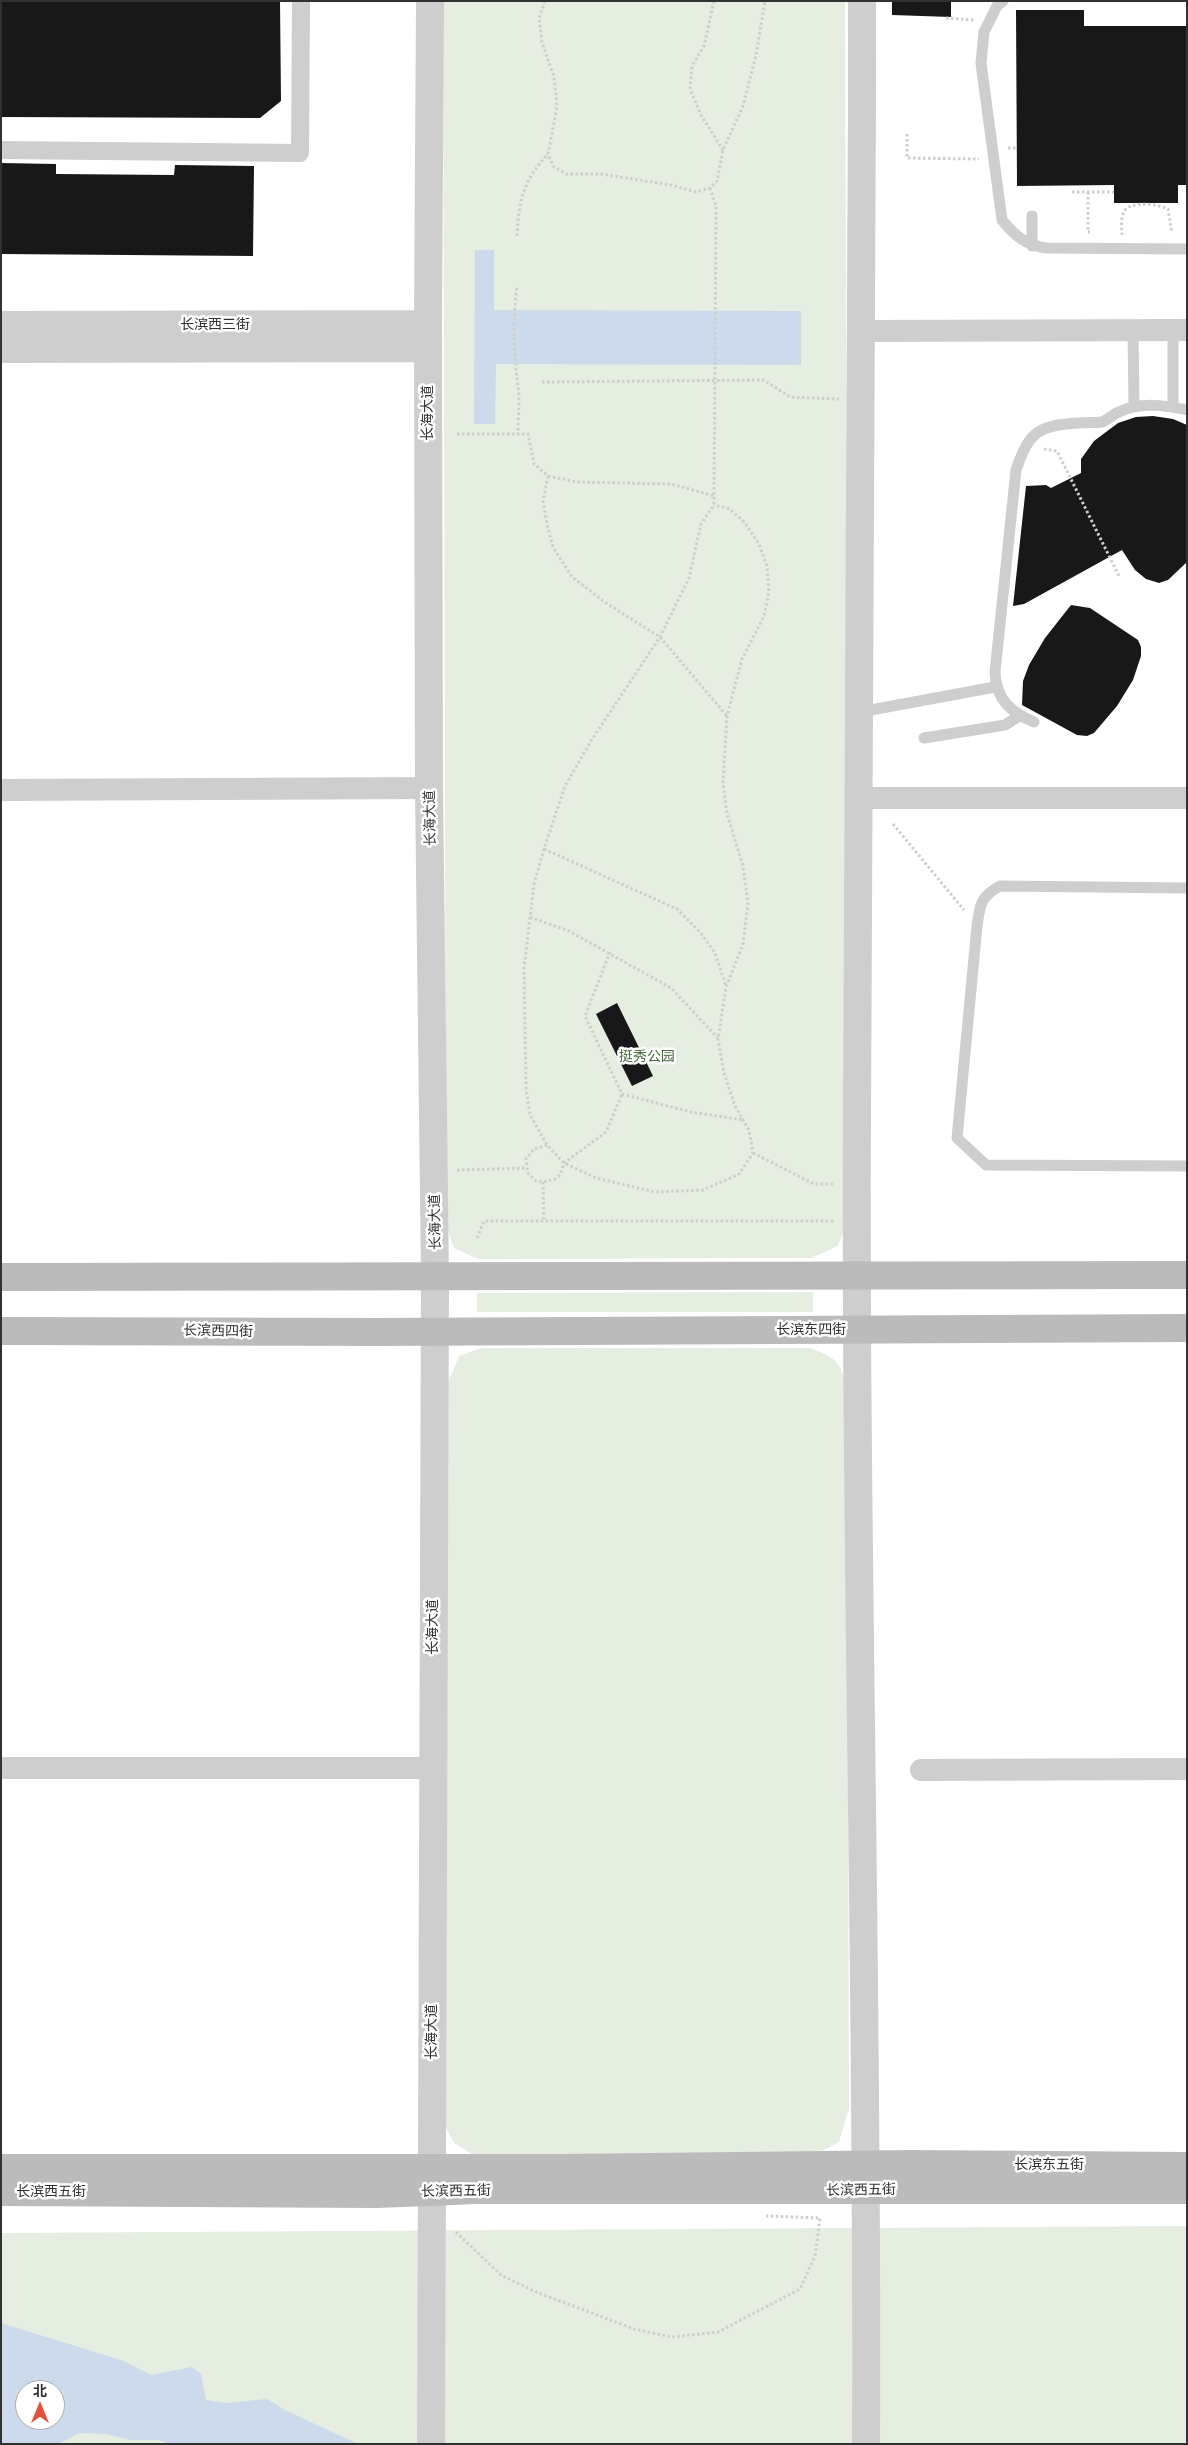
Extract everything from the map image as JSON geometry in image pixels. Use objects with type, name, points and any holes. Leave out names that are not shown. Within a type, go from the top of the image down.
[{"type":"main road","points":[[1,1277],[435,1278],[1187,1275]]},
{"type":"main road","name":"长滨东四街","points":[[435,1331],[1187,1328]]},
{"type":"main road","name":"长滨西四街","points":[[1,1330],[435,1331]]},
{"type":"main road","name":"长滨东五街","points":[[911,2177],[1187,2166]]},
{"type":"main road","name":"长滨西五街","points":[[1,2168],[432,2180],[911,2177]]},
{"type":"main road","name":"长滨东五街","points":[[911,2177],[1187,2190]]},
{"type":"main road","name":"长滨西五街","points":[[1,2192],[377,2194],[432,2180]]},
{"type":"street","points":[[1,150],[300,153],[301,1]]},
{"type":"street","name":"长海大道","points":[[430,1],[428,336],[429,788],[435,1278],[431,2444]]},
{"type":"street","points":[[862,1],[862,400],[857,1330],[867,2178],[866,2444]]},
{"type":"street","name":"长滨西三街","points":[[1,325],[428,336]]},
{"type":"street","points":[[862,331],[1180,330]]},
{"type":"street","name":"长滨西三街","points":[[1,348],[428,336]]},
{"type":"street","points":[[1,790],[429,788]]},
{"type":"street","points":[[860,798],[1187,798]]},
{"type":"street","points":[[1,1768],[432,1768]]},
{"type":"street","points":[[921,1770],[1187,1769]]},
{"type":"lane","points":[[1003,1],[997,6],[984,32],[981,63],[1002,220],[1014,235],[1032,246],[1046,248],[1187,249]]},
{"type":"lane","points":[[1032,216],[1032,246]]},
{"type":"lane","points":[[1133,330],[1134,407]]},
{"type":"lane","points":[[1173,407],[1180,330]]},
{"type":"lane","points":[[1034,722],[1019,716],[1003,701],[995,687],[1016,470],[1024,446],[1042,428],[1064,424],[1104,422],[1118,412],[1134,407],[1152,405],[1187,410]]},
{"type":"lane","points":[[860,712],[995,687]]},
{"type":"lane","points":[[924,738],[1005,725],[1019,716]]},
{"type":"lane","points":[[1187,888],[1000,886],[989,892],[980,903],[977,926],[957,1138],[986,1165],[1187,1166]]},
{"type":"path","points":[[517,236],[519,205],[534,170],[548,154],[557,107],[554,77],[542,42],[539,18],[545,1]]},
{"type":"path","points":[[714,1],[704,46],[692,66],[690,89],[701,115],[723,150]]},
{"type":"path","points":[[548,154],[553,166],[566,174],[601,174],[671,185],[696,192],[710,188],[717,181],[723,150],[743,106],[756,55],[765,1]]},
{"type":"path","points":[[946,18],[990,20]]},
{"type":"path","points":[[907,134],[907,158],[994,160]]},
{"type":"path","points":[[710,188],[716,206],[714,505],[701,524],[690,578],[660,637],[590,741],[565,786],[534,884],[524,968],[526,1088],[530,1115],[547,1144],[564,1163],[596,1178],[655,1192],[703,1190],[739,1174],[753,1153],[749,1130],[735,1106],[724,1073],[718,1039],[726,987],[743,944],[748,904],[744,866],[727,814],[723,784],[727,716],[742,659],[764,616],[769,592],[767,566],[759,544],[745,524],[730,509],[714,505]]},
{"type":"path","points":[[1072,192],[1114,192]]},
{"type":"path","points":[[1088,192],[1088,232],[1097,232]]},
{"type":"path","points":[[1122,249],[1122,216],[1131,205],[1162,205],[1168,209],[1171,216],[1173,249]]},
{"type":"path","points":[[1114,232],[1122,232]]},
{"type":"path","points":[[517,288],[514,369],[518,386],[518,434]]},
{"type":"path","points":[[542,382],[764,380],[790,397],[862,400]]},
{"type":"path","points":[[458,434],[528,434],[534,464],[548,476],[577,482],[672,484],[714,496]]},
{"type":"path","points":[[1024,446],[1057,451],[1119,576]]},
{"type":"path","points":[[548,476],[543,501],[547,524],[553,547],[572,577],[606,603],[660,637],[727,716]]},
{"type":"path","points":[[893,824],[977,926]]},
{"type":"path","points":[[544,849],[677,909],[700,932],[715,953],[726,987]]},
{"type":"path","points":[[530,917],[569,931],[610,952],[671,988],[718,1039]]},
{"type":"path","points":[[547,1144],[529,1153],[526,1168],[531,1177],[543,1182],[549,1182],[560,1175],[564,1163],[606,1132],[622,1094],[585,1016],[610,952]]},
{"type":"path","points":[[622,1094],[691,1112],[744,1120]]},
{"type":"path","points":[[753,1153],[814,1184],[842,1184]]},
{"type":"path","points":[[434,1171],[526,1168]]},
{"type":"path","points":[[543,1182],[544,1221]]},
{"type":"path","points":[[477,1238],[484,1221],[839,1221]]},
{"type":"path","points":[[457,2226],[456,2234],[501,2275],[545,2296],[634,2329],[672,2336],[718,2332],[800,2289],[815,2256],[820,2218]]},
{"type":"green space","name":"挺秀公园","points":[[443,1],[845,1],[849,1217],[838,1246],[811,1258],[478,1259],[454,1248],[446,1226]]},
{"type":"green space","points":[[813,1292],[813,1312],[477,1312],[477,1293]]},
{"type":"green space","points":[[481,1348],[810,1348],[833,1359],[841,1368],[847,1393],[849,2108],[839,2142],[814,2155],[475,2156],[454,2143],[444,2124],[448,1383],[459,1356]]},
{"type":"green space","points":[[1187,2226],[1187,2444],[1,2444],[1,2233]]},
{"type":"water","points":[[475,250],[494,250],[494,310],[801,311],[801,365],[496,364],[495,424],[474,424]]},
{"type":"water","points":[[1,2323],[124,2361],[151,2375],[192,2367],[201,2374],[206,2400],[226,2403],[267,2399],[285,2410],[358,2444],[169,2444],[159,2440],[130,2440],[106,2434],[79,2433],[59,2444],[1,2444]]},
{"type":"building","points":[[1,1],[280,1],[281,101],[260,118],[1,117]]},
{"type":"building","points":[[892,1],[951,1],[951,17],[892,15]]},
{"type":"building","points":[[1016,10],[1084,10],[1084,26],[1187,26],[1187,185],[1178,185],[1178,203],[1114,203],[1114,185],[1017,186]]},
{"type":"building","points":[[1,163],[56,164],[56,174],[174,175],[175,165],[254,166],[253,256],[1,254]]},
{"type":"building","points":[[1153,416],[1173,419],[1187,425],[1187,562],[1168,580],[1159,583],[1146,579],[1135,570],[1122,550],[1024,604],[1013,606],[1026,486],[1046,485],[1051,488],[1081,473],[1081,459],[1094,441],[1118,423],[1136,417]]},
{"type":"building","points":[[1071,605],[1090,608],[1138,640],[1141,647],[1141,656],[1133,680],[1117,706],[1094,733],[1087,736],[1077,735],[1022,705],[1023,681],[1029,665],[1045,638]]},
{"type":"building","points":[[617,1003],[653,1076],[632,1086],[596,1014]]}]
